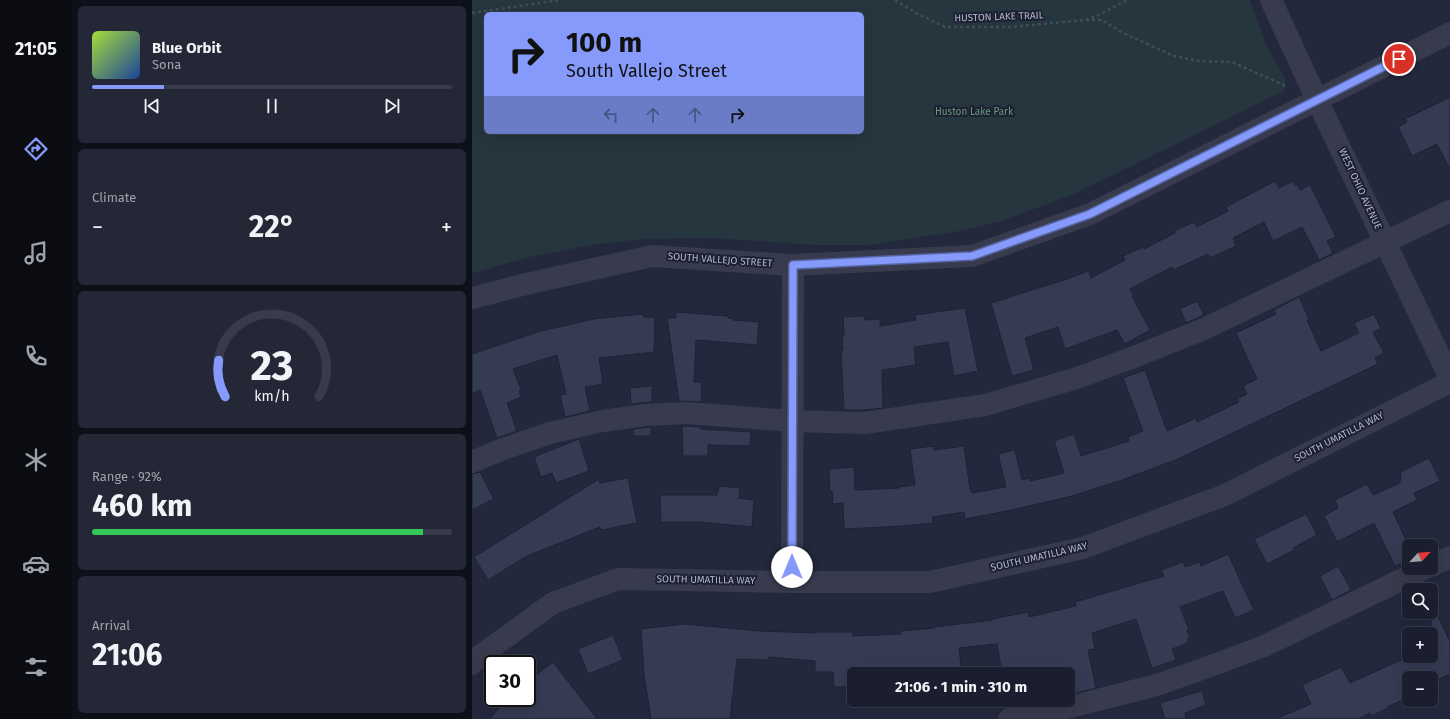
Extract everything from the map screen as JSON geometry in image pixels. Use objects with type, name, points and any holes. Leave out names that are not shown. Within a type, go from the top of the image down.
[{"type":"street","name":"WEST OHIO AVENUE","points":[[1271,0],[1317,100],[1450,378]]},
{"type":"street","name":"SOUTH VALLEJO STREET","points":[[472,298],[526,284],[652,256],[793,265],[972,256],[1090,214],[1450,33]]},
{"type":"street","points":[[472,462],[503,449],[550,433],[602,421],[645,415],[686,413],[792,421],[865,423],[985,405],[1077,378],[1134,358],[1204,329],[1450,211]]},
{"type":"street","points":[[792,582],[793,265]]},
{"type":"street","name":"SOUTH UMATILLA WAY","points":[[472,664],[477,658],[553,603],[618,579],[792,582],[930,582],[1083,548],[1225,495],[1450,382]]},
{"type":"street","points":[[1438,563],[1450,557]]},
{"type":"street","points":[[1009,719],[1070,707],[1157,685],[1219,663],[1264,646],[1411,575]]},
{"type":"path","points":[[472,13],[560,0]]},
{"type":"path","name":"HUSTON LAKE TRAIL","points":[[895,0],[916,13],[945,27],[1009,27],[1086,20],[1102,20],[1123,33],[1174,56],[1198,61],[1232,62],[1317,100]]},
{"type":"path","name":"HUSTON LAKE TRAIL","points":[[1086,20],[1127,0]]},
{"type":"green space","name":"Huston Lake Park","points":[[472,0],[1250,0],[1266,45],[1286,80],[1284,91],[1074,194],[1002,221],[960,231],[870,245],[816,245],[712,238],[643,239],[591,245],[530,257],[472,273]]},
{"type":"building","points":[[1450,97],[1450,170],[1437,144],[1412,156],[1398,127],[1407,122],[1405,119]]},
{"type":"building","points":[[1275,181],[1279,188],[1293,181],[1295,185],[1297,184],[1300,190],[1310,185],[1336,237],[1327,241],[1333,253],[1319,260],[1302,227],[1273,241],[1264,222],[1233,238],[1236,246],[1210,258],[1208,254],[1173,270],[1172,267],[1130,289],[1134,295],[1132,296],[1150,330],[1125,344],[1117,330],[1065,349],[1058,327],[1025,338],[1034,370],[1012,376],[991,303],[1089,271],[1091,278],[1125,260],[1123,256],[1143,247],[1144,249],[1175,233],[1174,231],[1194,222],[1197,227],[1228,211],[1226,207]]},
{"type":"building","points":[[1299,297],[1309,319],[1307,320],[1321,351],[1359,333],[1354,323],[1374,314],[1381,329],[1373,332],[1384,353],[1375,358],[1378,364],[1178,459],[1119,481],[1072,496],[965,519],[964,512],[932,517],[933,523],[844,529],[843,503],[833,504],[832,491],[830,491],[829,469],[854,467],[855,490],[899,488],[915,485],[910,449],[934,446],[934,450],[964,446],[970,490],[972,493],[1006,487],[998,454],[1015,450],[1022,480],[1029,478],[1030,481],[1064,473],[1054,441],[1074,434],[1081,456],[1129,441],[1128,437],[1143,431],[1123,378],[1145,370],[1167,431],[1196,418],[1197,422],[1239,402],[1237,399],[1247,394],[1243,386],[1257,379],[1236,333],[1276,314],[1274,310]]},
{"type":"building","points":[[1197,301],[1204,315],[1186,323],[1180,309]]},
{"type":"building","points":[[965,308],[978,371],[954,376],[948,342],[914,347],[916,365],[882,370],[883,408],[844,410],[841,350],[843,350],[842,336],[844,336],[843,317],[864,316],[865,320],[880,319],[880,326],[916,320],[915,315]]},
{"type":"building","points":[[676,312],[728,316],[728,318],[733,320],[759,322],[757,345],[696,340],[694,382],[702,382],[701,402],[679,401],[667,318],[676,318]]},
{"type":"building","points":[[643,314],[644,317],[655,317],[654,352],[599,358],[603,384],[585,387],[590,411],[565,417],[560,395],[566,394],[557,355],[513,369],[521,390],[519,391],[521,397],[507,403],[517,431],[497,438],[480,390],[472,394],[472,354],[541,331],[594,319]]},
{"type":"building","points":[[652,386],[652,402],[631,404],[630,388]]},
{"type":"building","points":[[682,426],[701,427],[701,429],[751,432],[750,446],[708,445],[708,456],[683,456]]},
{"type":"building","points":[[651,427],[651,436],[634,436],[633,429]]},
{"type":"building","points":[[579,439],[589,471],[556,483],[552,473],[541,477],[534,457]]},
{"type":"building","points":[[1429,458],[1440,481],[1414,493],[1417,500],[1393,512],[1406,539],[1402,539],[1402,563],[1395,566],[1374,523],[1337,542],[1324,516],[1338,508],[1335,500],[1367,484],[1373,495],[1400,483],[1401,472]]},
{"type":"building","points":[[480,472],[494,499],[472,510],[472,474]]},
{"type":"building","points":[[628,478],[637,523],[601,530],[600,527],[527,556],[488,580],[474,557],[599,479],[600,483]]},
{"type":"building","points":[[719,486],[740,488],[739,498],[754,500],[752,527],[700,522],[661,522],[660,495],[717,495]]},
{"type":"building","points":[[1306,514],[1317,535],[1293,548],[1294,550],[1267,564],[1254,539]]},
{"type":"building","points":[[1228,554],[1254,610],[1235,618],[1223,591],[1180,607],[1189,630],[1187,631],[1190,638],[1187,639],[1188,643],[1172,649],[1176,660],[1152,668],[1136,619],[1092,633],[1095,649],[1088,650],[1096,688],[1075,693],[1075,667],[1001,667],[997,644],[959,648],[961,667],[847,667],[847,687],[834,687],[833,672],[815,672],[815,661],[769,657],[768,660],[737,659],[730,719],[651,719],[644,675],[641,629],[685,624],[759,631],[815,633],[853,632],[853,636],[901,634],[901,631],[993,620],[992,619],[1028,612],[1029,617],[1076,606],[1075,602],[1164,576],[1161,570],[1183,562],[1185,567],[1200,562],[1201,566]]},
{"type":"building","points":[[1338,566],[1351,590],[1332,600],[1320,576]]},
{"type":"building","points":[[1438,616],[1450,642],[1450,674],[1438,680],[1438,671],[1402,671],[1402,700],[1372,716],[1370,713],[1358,719],[1275,719],[1311,704],[1302,685],[1341,667],[1350,683],[1402,660],[1402,663],[1438,663],[1438,627],[1431,627],[1431,619],[1438,619]]},
{"type":"building","points":[[613,635],[623,660],[588,674],[578,649]]},
{"type":"building","points":[[553,662],[597,719],[490,719],[499,707],[536,707],[536,675]]},
{"type":"building","points":[[1202,691],[1206,705],[1185,713],[1186,719],[1165,719],[1160,703]]},
{"type":"route","points":[[792,567],[793,265],[972,256],[1090,214],[1399,59]]}]
